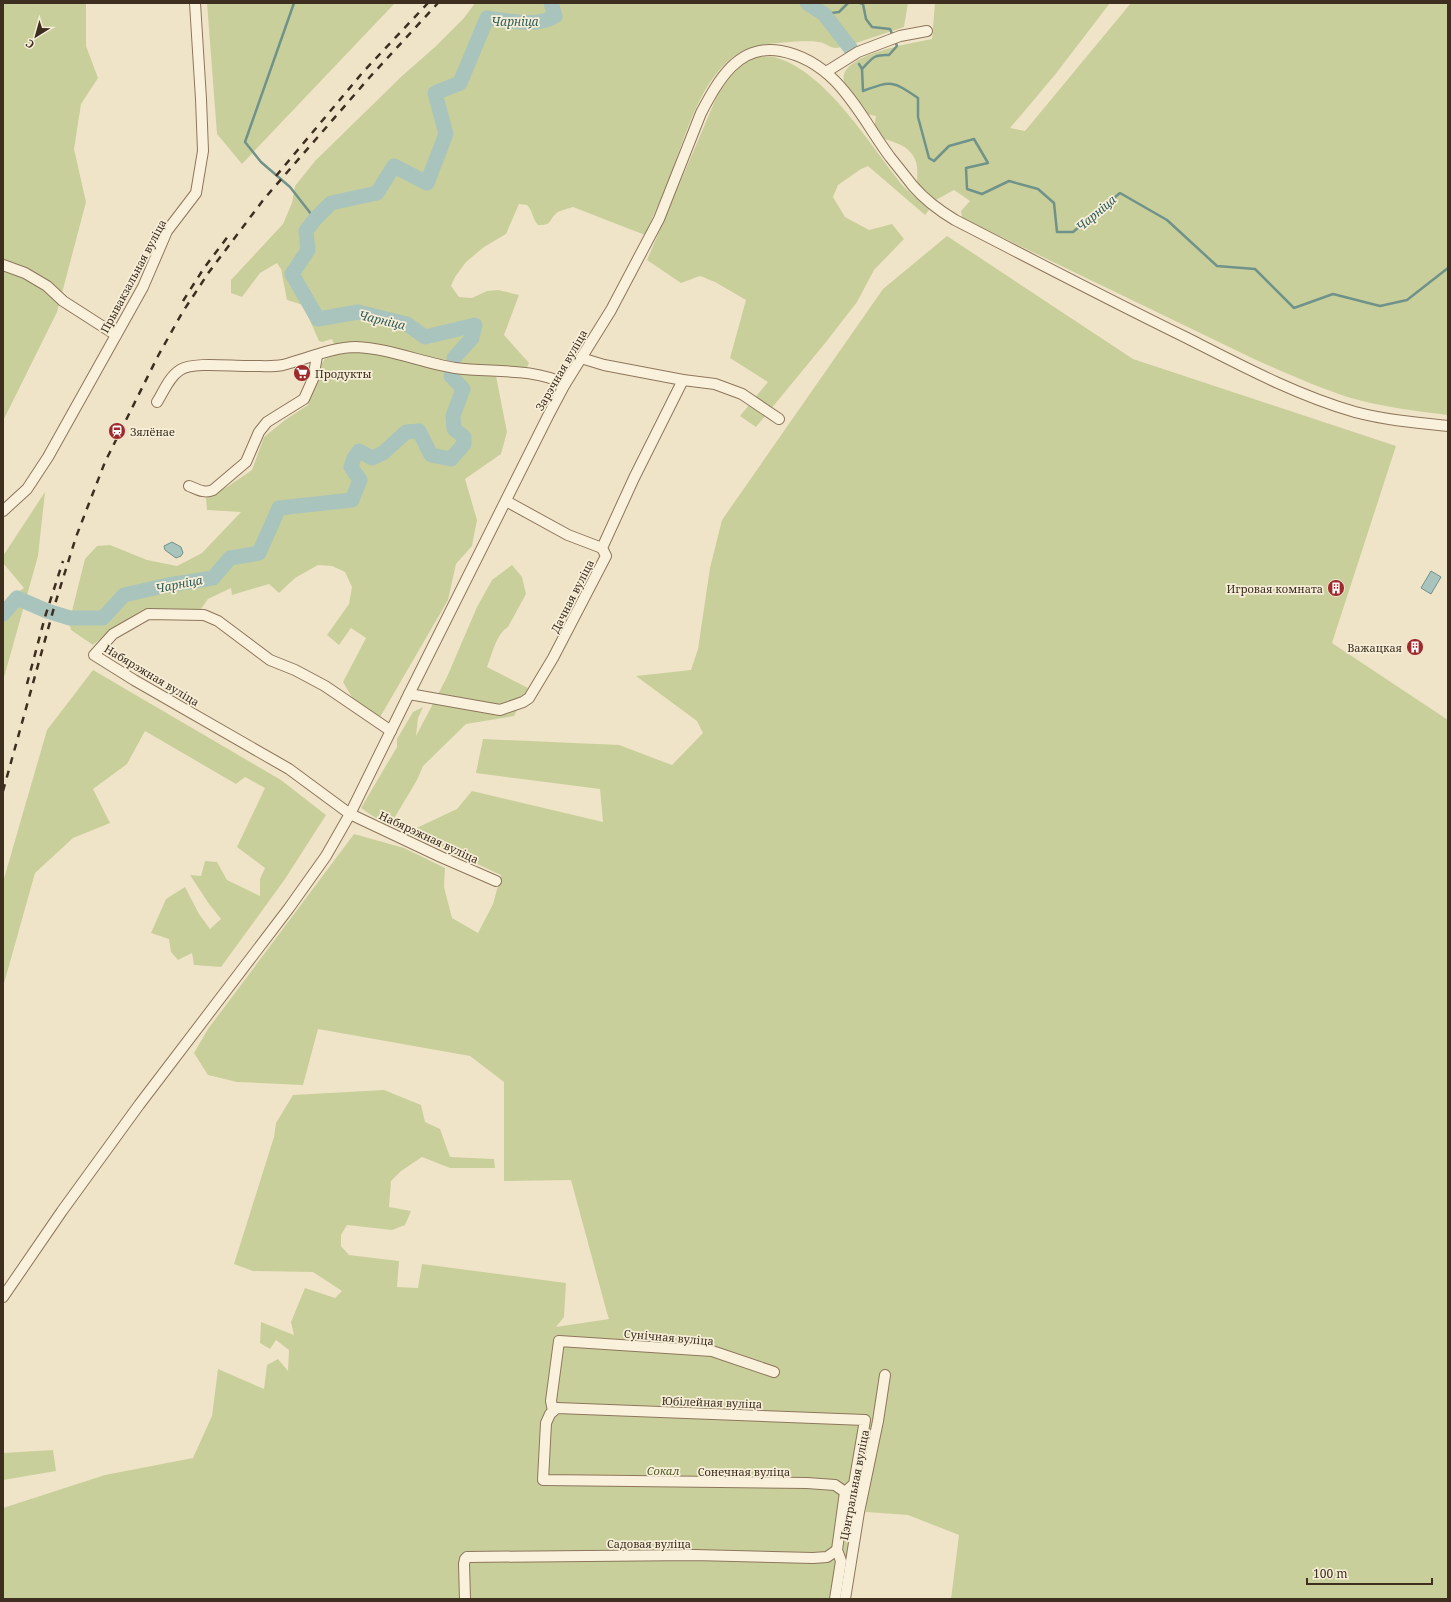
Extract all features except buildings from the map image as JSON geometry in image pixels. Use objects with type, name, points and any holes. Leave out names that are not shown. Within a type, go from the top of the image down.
[{"type":"street","name":"Прывакзальная вуліца","points":[[3,511],[17,499],[37,475],[143,287],[168,231],[196,192],[203,151],[195,3]]},
{"type":"street","points":[[826,72],[858,52],[900,36],[927,31]]},
{"type":"street","name":"Зарэчная вуліца","points":[[3,1297],[62,1211],[139,1105],[289,908],[326,856],[350,814],[408,694],[565,384],[633,269],[659,219],[701,113],[717,82],[732,65],[750,54],[763,50],[776,50],[792,53],[809,60],[826,72],[860,110],[890,157],[915,188],[939,209],[956,220],[1176,333],[1299,392],[1323,402],[1358,412],[1390,419],[1448,426]]},
{"type":"street","points":[[3,265],[25,273],[46,286],[69,305],[116,335]]},
{"type":"street","points":[[157,402],[170,380],[181,370],[192,366],[238,367],[281,365],[340,349],[357,347],[383,351],[455,368],[524,373],[549,377],[565,384]]},
{"type":"street","points":[[189,486],[203,492],[213,490],[246,462],[259,432],[267,422],[304,399],[313,379],[317,356]]},
{"type":"street","points":[[581,358],[683,380],[715,384],[742,394],[779,419]]},
{"type":"street","name":"Дачная вуліца","points":[[408,694],[500,710],[510,708],[529,698],[553,658],[606,556],[602,548],[634,478],[683,380]]},
{"type":"street","points":[[506,501],[568,534],[602,548]]},
{"type":"street","name":"Набярэжная вуліца","points":[[391,731],[325,686],[295,670],[270,660],[218,621],[204,615],[148,614],[113,634],[94,656],[290,769],[350,814],[496,881]]},
{"type":"street","name":"Сунічная вуліца","points":[[555,1409],[551,1401],[559,1342],[712,1352],[774,1372]]},
{"type":"street","name":"Цэнтральная вуліца","points":[[845,1599],[859,1512],[878,1421],[884,1375]]},
{"type":"street","name":"Юбілейная вуліца","points":[[555,1409],[865,1420],[854,1484],[846,1492]]},
{"type":"street","name":"Сонечная вуліца","points":[[555,1409],[550,1414],[546,1423],[543,1480],[807,1483],[836,1485],[846,1492]]},
{"type":"street","points":[[835,1599],[841,1561],[837,1550],[846,1492]]},
{"type":"street","points":[[844,1509],[859,1512]]},
{"type":"street","name":"Садовая вуліца","points":[[465,1599],[464,1564],[467,1557],[694,1555],[813,1558],[827,1557],[837,1550]]},
{"type":"green space","points":[[3,3],[86,3],[86,46],[98,78],[81,104],[74,149],[86,202],[57,312],[3,421]]},
{"type":"green space","points":[[207,3],[395,3],[242,164],[217,134]]},
{"type":"green space","points":[[475,3],[908,3],[904,27],[844,47],[835,48],[820,42],[812,41],[763,45],[740,53],[725,64],[702,96],[693,114],[667,185],[645,235],[573,207],[558,212],[548,223],[538,225],[527,205],[519,204],[506,234],[484,247],[466,262],[455,277],[451,286],[459,297],[472,298],[487,291],[498,290],[519,295],[504,335],[529,363],[524,373],[496,376],[507,432],[501,454],[465,479],[477,520],[472,546],[456,564],[448,600],[379,719],[356,704],[343,682],[366,638],[351,628],[339,645],[327,635],[349,604],[352,587],[345,572],[332,566],[318,565],[295,578],[279,593],[269,584],[232,595],[231,588],[208,599],[198,613],[144,609],[118,625],[93,645],[71,630],[69,623],[85,559],[97,546],[110,545],[147,560],[177,566],[202,553],[241,512],[207,510],[206,498],[227,487],[252,470],[264,437],[285,420],[308,405],[322,363],[325,359],[338,354],[332,339],[322,342],[319,341],[303,305],[287,300],[281,269],[277,263],[260,273],[242,297],[231,293],[231,280],[283,224],[292,203],[295,186],[315,161],[402,76],[435,47],[464,18]]},
{"type":"green space","points":[[935,3],[1110,3],[1054,76],[1010,128],[1025,131],[1131,3],[1448,3],[1448,415],[1375,404],[1326,390],[1302,380],[1254,359],[962,218],[961,211],[970,201],[954,190],[936,200],[917,183],[917,164],[912,155],[901,145],[879,136],[875,129],[876,116],[865,114],[844,81],[845,72],[853,64],[864,57],[879,51],[932,39]]},
{"type":"green space","points":[[756,57],[774,57],[793,65],[812,77],[846,112],[904,187],[929,210],[925,215],[868,166],[861,169],[838,185],[833,197],[845,217],[869,230],[892,224],[904,239],[874,270],[857,302],[756,427],[740,416],[768,382],[730,358],[746,300],[715,282],[700,276],[681,283],[647,260],[720,89],[735,71]]},
{"type":"green space","name":"Сокал","points":[[947,236],[1133,359],[1396,446],[1332,643],[1448,720],[1448,1599],[951,1599],[959,1535],[908,1515],[866,1512],[868,1462],[840,1599],[3,1599],[3,1508],[105,1475],[193,1458],[212,1416],[218,1369],[264,1389],[267,1365],[278,1359],[288,1371],[289,1350],[276,1340],[270,1349],[260,1343],[261,1322],[294,1335],[291,1322],[305,1288],[335,1298],[342,1291],[313,1272],[253,1271],[234,1264],[274,1137],[276,1123],[293,1095],[384,1090],[421,1105],[425,1122],[440,1129],[450,1157],[494,1159],[495,1168],[450,1168],[422,1157],[401,1171],[391,1181],[389,1207],[411,1211],[405,1225],[392,1230],[347,1225],[341,1235],[341,1246],[349,1255],[399,1261],[397,1287],[418,1288],[422,1264],[566,1283],[564,1317],[556,1327],[609,1319],[571,1180],[504,1181],[504,1082],[470,1056],[318,1029],[303,1085],[237,1082],[208,1075],[194,1053],[208,1029],[354,834],[404,848],[445,868],[444,887],[452,918],[478,933],[493,904],[501,875],[408,832],[457,809],[472,791],[603,822],[600,789],[476,773],[483,739],[619,745],[672,765],[703,733],[697,721],[636,676],[691,670],[698,649],[710,568],[722,520],[883,289]]},
{"type":"green space","points":[[45,492],[38,556],[3,681],[3,602],[24,588],[3,563],[3,556]]},
{"type":"green space","points":[[512,565],[522,577],[526,594],[508,627],[497,640],[487,667],[528,688],[514,716],[466,724],[423,766],[417,780],[389,827],[361,808],[397,747],[397,739],[413,712],[423,707],[418,718],[416,736],[447,677],[477,607],[492,580]]},
{"type":"green space","points":[[93,670],[281,780],[326,815],[285,879],[221,967],[194,965],[192,953],[178,960],[171,952],[169,939],[151,933],[166,899],[185,887],[199,914],[210,929],[221,919],[190,875],[201,876],[205,861],[217,862],[227,880],[260,896],[260,879],[265,868],[237,847],[265,788],[245,777],[236,784],[145,731],[127,764],[93,789],[110,823],[73,838],[35,873],[3,987],[3,882],[47,730]]},
{"type":"green space","points":[[53,1450],[56,1471],[3,1480],[3,1453]]},
{"type":"water","points":[[172,542],[181,547],[183,553],[181,556],[176,558],[165,550],[164,546]]},
{"type":"water","points":[[1431,571],[1441,577],[1431,594],[1421,588]]},
{"type":"waterway","points":[[294,3],[245,142],[261,162],[290,187],[315,219]]},
{"type":"waterway","name":"Чарніца","points":[[454,358],[472,338],[475,325],[425,337],[407,324],[358,312],[318,319],[292,274],[308,250],[306,231],[315,219],[331,203],[377,193],[394,166],[427,183],[446,134],[435,93],[460,83],[487,18],[522,22],[539,22],[555,16],[551,3]]},
{"type":"waterway","name":"Чарніца","points":[[807,3],[824,14],[851,49]]},
{"type":"waterway","name":"Чарніца","points":[[824,14],[839,12],[848,3]]},
{"type":"waterway","name":"Чарніца","points":[[860,3],[863,4],[866,19],[872,27],[890,29],[893,36]]},
{"type":"waterway","name":"Чарніца","points":[[862,69],[876,56],[889,55],[897,46],[895,41]]},
{"type":"waterway","name":"Чарніца","points":[[859,64],[862,69],[863,91],[880,85],[892,84],[903,88],[918,98],[918,117],[929,158],[934,161],[949,146],[974,139],[988,163],[966,168],[967,189],[982,194],[1009,181],[1038,189],[1054,203],[1057,232],[1073,232],[1120,193],[1167,220],[1217,266],[1255,269],[1294,308],[1333,294],[1380,306],[1407,300],[1448,268]]},
{"type":"waterway","name":"Чарніца","points":[[3,614],[17,598],[47,611],[70,618],[103,618],[124,595],[168,585],[213,578],[230,558],[259,553],[279,508],[352,500],[360,480],[351,467],[354,458],[359,451],[372,458],[383,453],[406,432],[419,431],[431,455],[451,459],[464,444],[464,437],[454,429],[453,416],[463,389],[451,376]]},
{"type":"railway","points":[[276,176],[363,72],[428,3]]},
{"type":"railway","points":[[3,791],[55,604],[76,537],[105,462],[158,356],[182,313],[209,272],[264,199],[369,78],[438,3]]},
{"type":"railway","points":[[183,301],[204,268],[229,235]]},
{"type":"railway","points":[[27,684],[45,617],[63,561]]},
{"type":"place","name":"Продукты","points":[[302,373]]},
{"type":"place","name":"Зялёнае","points":[[117,431]]},
{"type":"place","name":"Игровая комната","points":[[1336,588]]},
{"type":"place","name":"Важацкая","points":[[1415,647]]}]
